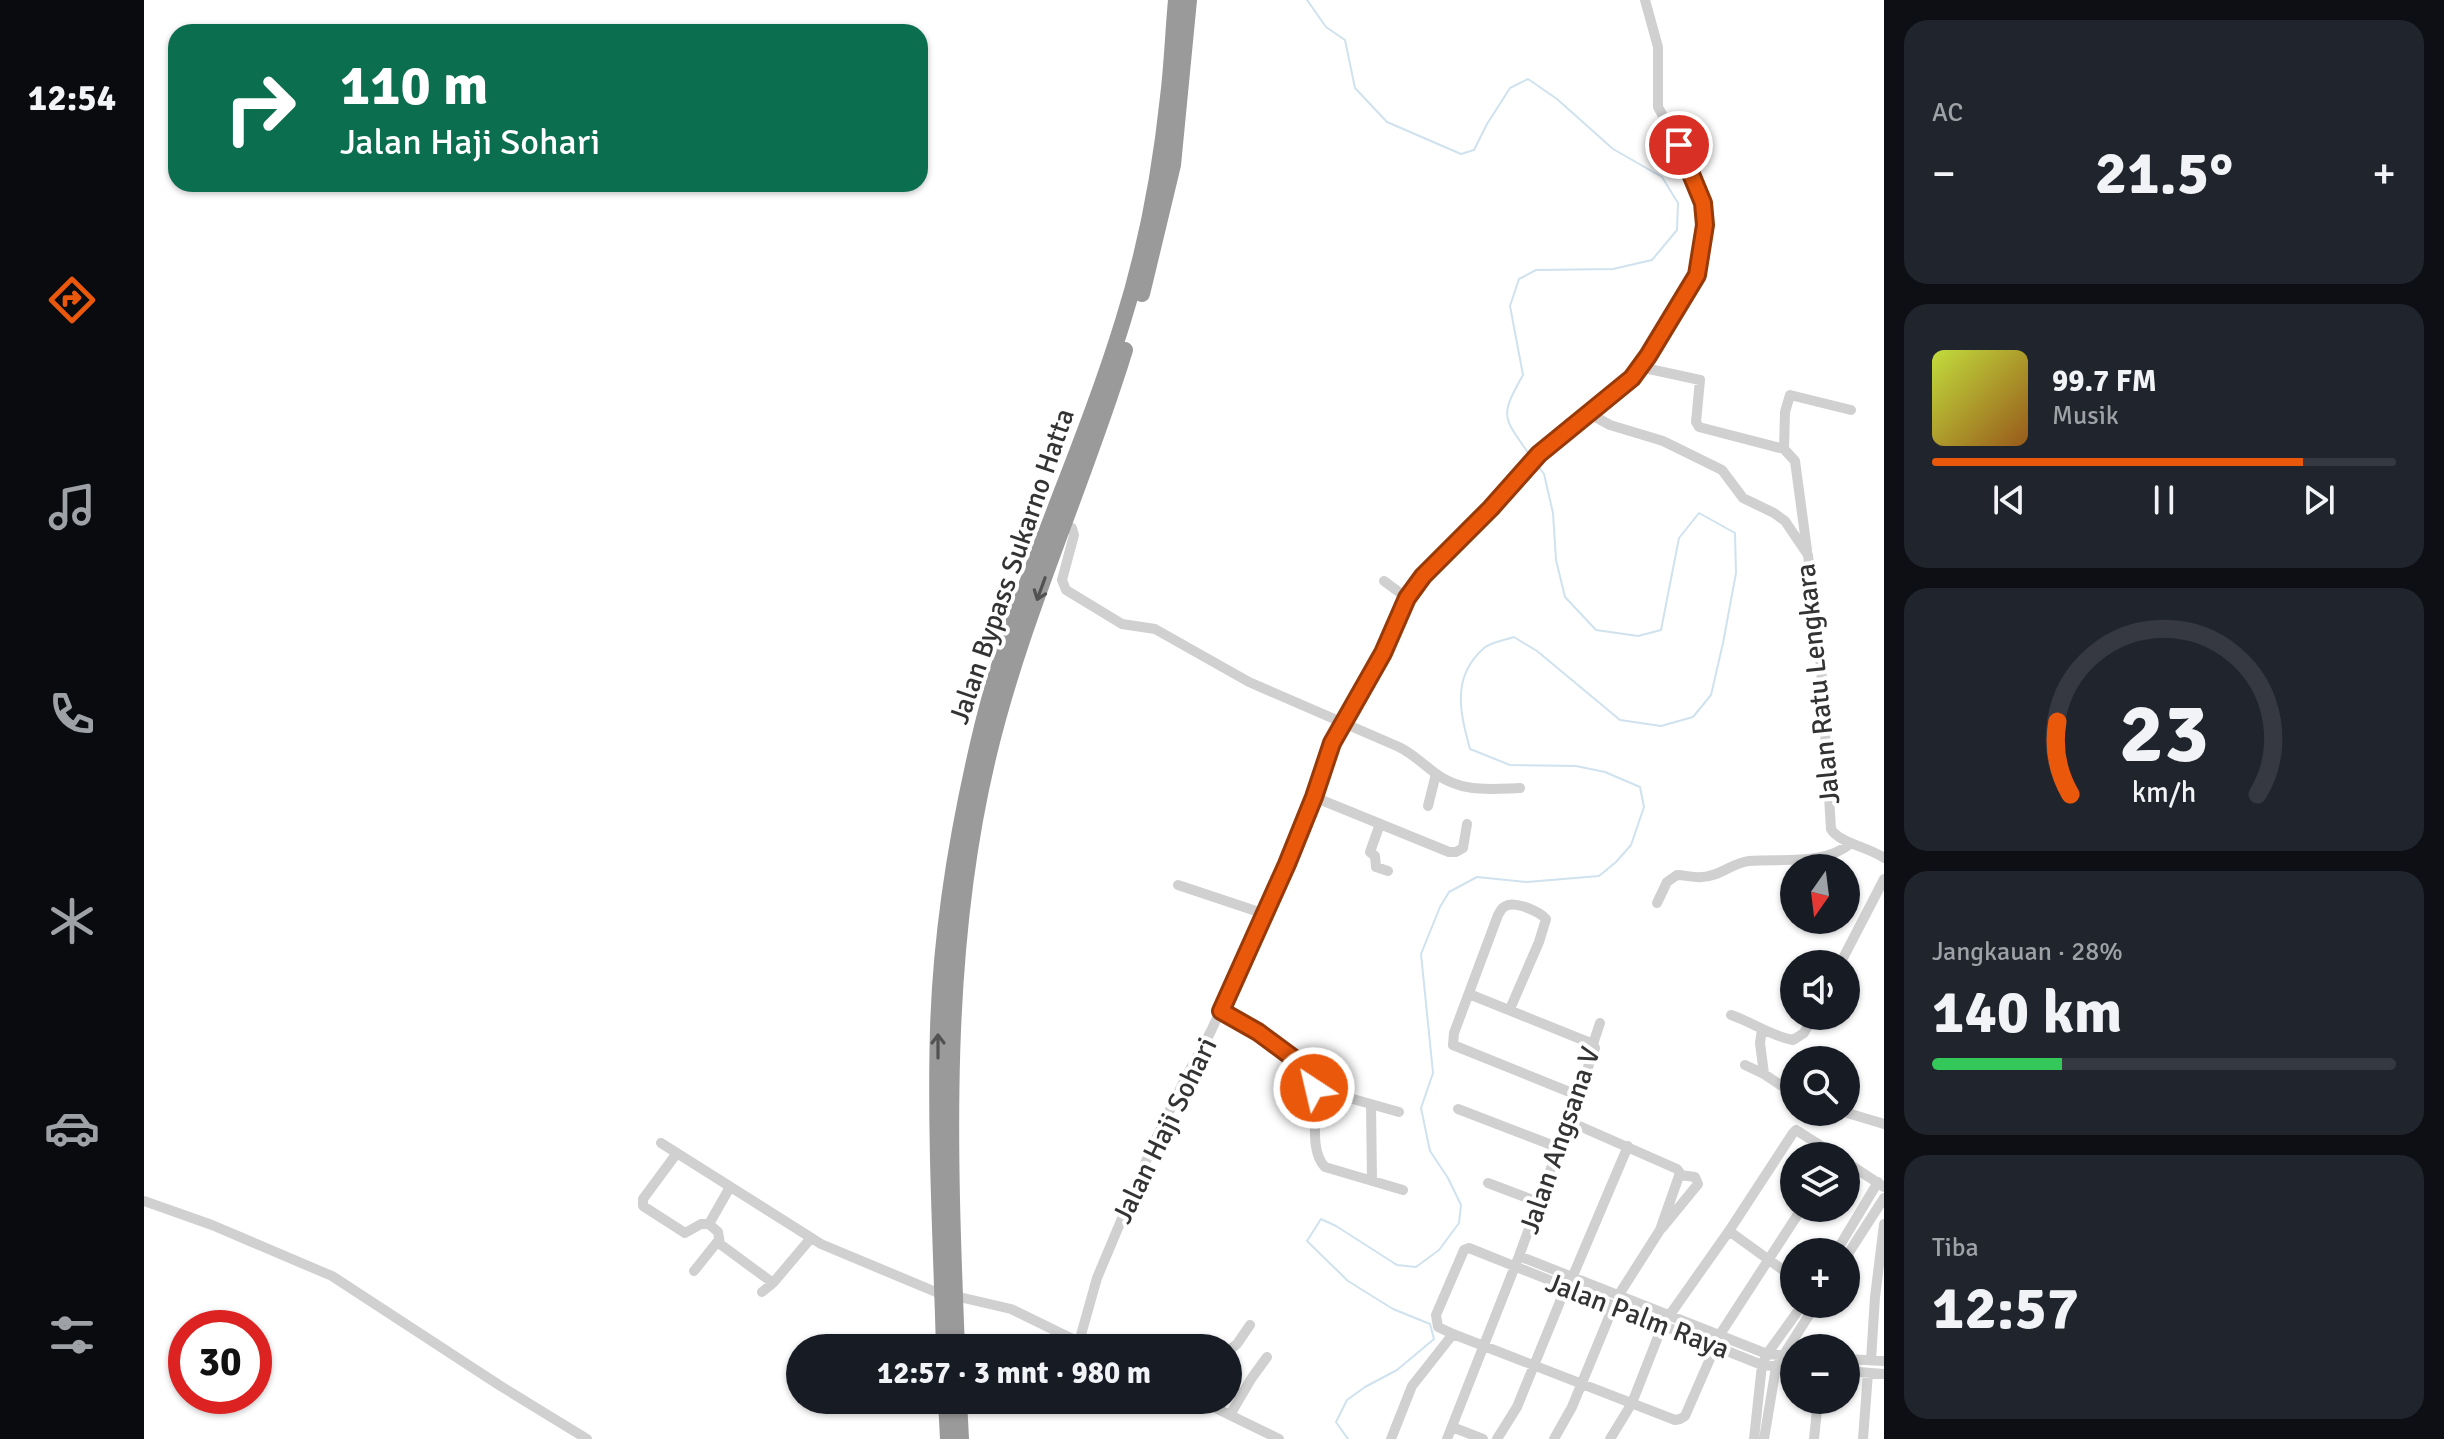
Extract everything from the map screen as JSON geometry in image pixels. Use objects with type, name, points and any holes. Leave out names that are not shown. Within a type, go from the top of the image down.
[{"type":"highway","name":"Jalan Bypass Sukarno Hatta","points":[[955,1334],[949,1296],[937,1134],[938,1026],[944,940],[958,837],[983,724],[1012,626],[1107,370],[1138,267],[1161,155],[1176,0]]},
{"type":"highway","name":"Jalan Bypass Sukarno Hatta","points":[[945,1334],[949,1296],[952,1019],[958,935],[969,850],[987,759],[1011,673],[1119,369],[1152,259],[1173,165],[1189,0]]},
{"type":"highway","points":[[951,1414],[961,1439]]},
{"type":"highway","points":[[948,1439],[956,1414]]},
{"type":"street","name":"Jalan Haji Sohari","points":[[1081,1334],[1097,1278],[1152,1147],[1221,1011],[1265,914],[1314,797],[1341,722],[1383,653],[1407,598],[1423,576],[1491,508],[1539,454],[1632,378],[1697,275],[1705,225],[1703,203],[1679,145],[1658,107],[1658,47],[1645,0]]},
{"type":"street","points":[[1640,367],[1700,380],[1696,422],[1699,427],[1784,449],[1795,461],[1808,555]]},
{"type":"street","points":[[1784,449],[1785,412],[1790,395],[1851,410]]},
{"type":"street","name":"Jalan Ratu Lengkara","points":[[1588,413],[1610,425],[1663,441],[1722,470],[1743,498],[1785,521],[1808,555],[1821,666],[1831,829],[1837,837],[1884,858]]},
{"type":"street","points":[[1064,525],[1072,528],[1074,535],[1062,580],[1066,590],[1122,624],[1162,632],[1249,682],[1414,755],[1436,774],[1456,785],[1520,788]]},
{"type":"street","points":[[1384,581],[1407,598]]},
{"type":"street","points":[[1428,806],[1436,774]]},
{"type":"street","points":[[1314,797],[1454,852],[1463,848],[1467,824]]},
{"type":"street","points":[[1380,824],[1370,852],[1375,856],[1376,867],[1388,871]]},
{"type":"street","points":[[1657,903],[1667,882],[1677,875],[1704,877],[1739,863],[1794,861],[1829,855],[1851,843]]},
{"type":"street","points":[[1847,950],[1884,879]]},
{"type":"street","points":[[1178,885],[1265,914]]},
{"type":"street","points":[[1510,1009],[1546,919],[1541,913],[1511,904],[1501,910],[1454,1033],[1453,1045],[1577,1095]]},
{"type":"street","points":[[1469,994],[1593,1044]]},
{"type":"street","points":[[1221,1011],[1258,1032],[1308,1069],[1314,1088],[1316,1144],[1321,1164],[1403,1190]]},
{"type":"street","points":[[1731,1015],[1793,1040],[1806,1030]]},
{"type":"street","name":"Jalan Angsana V","points":[[1447,1439],[1595,1048],[1593,1044],[1600,1023]]},
{"type":"street","points":[[1762,1029],[1760,1043],[1764,1074]]},
{"type":"street","points":[[1745,1065],[1780,1085]]},
{"type":"street","points":[[1314,1088],[1399,1112]]},
{"type":"street","points":[[1371,1104],[1372,1181]]},
{"type":"street","points":[[1458,1109],[1557,1147]]},
{"type":"street","points":[[1860,1117],[1884,1124]]},
{"type":"street","points":[[1554,1439],[1572,1407],[1616,1300],[1660,1230],[1680,1175],[1677,1169],[1568,1121]]},
{"type":"street","points":[[1788,1142],[1796,1130],[1814,1142]]},
{"type":"street","points":[[661,1143],[811,1238],[949,1296],[1011,1309],[1063,1334]]},
{"type":"street","points":[[1497,1439],[1517,1407],[1628,1146]]},
{"type":"street","points":[[677,1153],[643,1199],[643,1206],[685,1233],[701,1224],[709,1224],[718,1232],[718,1241],[694,1271]]},
{"type":"street","points":[[1610,1439],[1632,1403],[1666,1320],[1780,1154]]},
{"type":"street","points":[[1845,1238],[1881,1185],[1860,1171]]},
{"type":"street","points":[[1660,1230],[1698,1184],[1695,1177],[1680,1175]]},
{"type":"street","points":[[1488,1183],[1538,1202]]},
{"type":"street","points":[[709,1224],[730,1187]]},
{"type":"street","points":[[1858,1238],[1884,1198]]},
{"type":"street","points":[[144,1201],[212,1225],[332,1276],[587,1439]]},
{"type":"street","points":[[1391,1439],[1412,1386],[1453,1334],[1675,1420],[1680,1419],[1685,1416],[1718,1341],[1793,1222]]},
{"type":"street","points":[[1871,1360],[1884,1224]]},
{"type":"street","points":[[1729,1231],[1780,1269]]},
{"type":"street","points":[[762,1292],[811,1238]]},
{"type":"street","points":[[718,1241],[773,1283]]},
{"type":"street","name":"Jalan Palm Raya","points":[[1453,1334],[1438,1327],[1436,1315],[1464,1250],[1469,1248],[1516,1261],[1779,1362]]},
{"type":"street","points":[[1754,1439],[1765,1359],[1793,1318]]},
{"type":"street","points":[[1764,1439],[1779,1362],[1807,1318]]},
{"type":"street","points":[[1242,1337],[1250,1325]]},
{"type":"street","points":[[1267,1357],[1230,1415],[1279,1439]]},
{"type":"street","points":[[1860,1360],[1884,1361]]},
{"type":"street","points":[[1860,1372],[1884,1374]]},
{"type":"street","points":[[1863,1439],[1868,1373]]},
{"type":"street","points":[[1814,1439],[1817,1414]]},
{"type":"street","points":[[1452,1427],[1483,1439]]},
{"type":"waterway","points":[[1307,0],[1326,27],[1345,40],[1355,88],[1387,122],[1461,154],[1474,150],[1510,88],[1528,79],[1557,99],[1613,149],[1662,177],[1678,203],[1677,230],[1652,260],[1613,269],[1536,270],[1519,279],[1510,306],[1523,375],[1507,410],[1510,425],[1531,457]]},
{"type":"waterway","points":[[1348,1439],[1336,1422],[1347,1400],[1397,1370],[1434,1339],[1430,1324],[1393,1309],[1348,1281],[1307,1241],[1321,1219],[1397,1265],[1416,1267],[1439,1250],[1459,1223],[1461,1205],[1430,1151],[1421,1108],[1433,1073],[1421,954],[1440,907],[1449,892],[1477,877],[1527,882],[1599,876],[1631,845],[1644,807],[1640,787],[1605,772],[1576,766],[1510,765],[1470,749],[1461,708],[1466,671],[1484,648],[1514,637],[1537,651],[1620,720],[1661,726],[1693,717],[1711,695],[1723,643],[1736,573],[1735,533],[1699,513],[1679,538],[1661,630],[1638,636],[1596,630],[1565,597],[1556,560],[1553,513],[1544,474],[1537,465]]},
{"type":"route","points":[[1314,1088],[1308,1069],[1258,1032],[1221,1011],[1287,864],[1341,722],[1383,653],[1407,598],[1423,576],[1491,508],[1539,454],[1632,378],[1697,275],[1705,225],[1703,203],[1679,145]]}]
